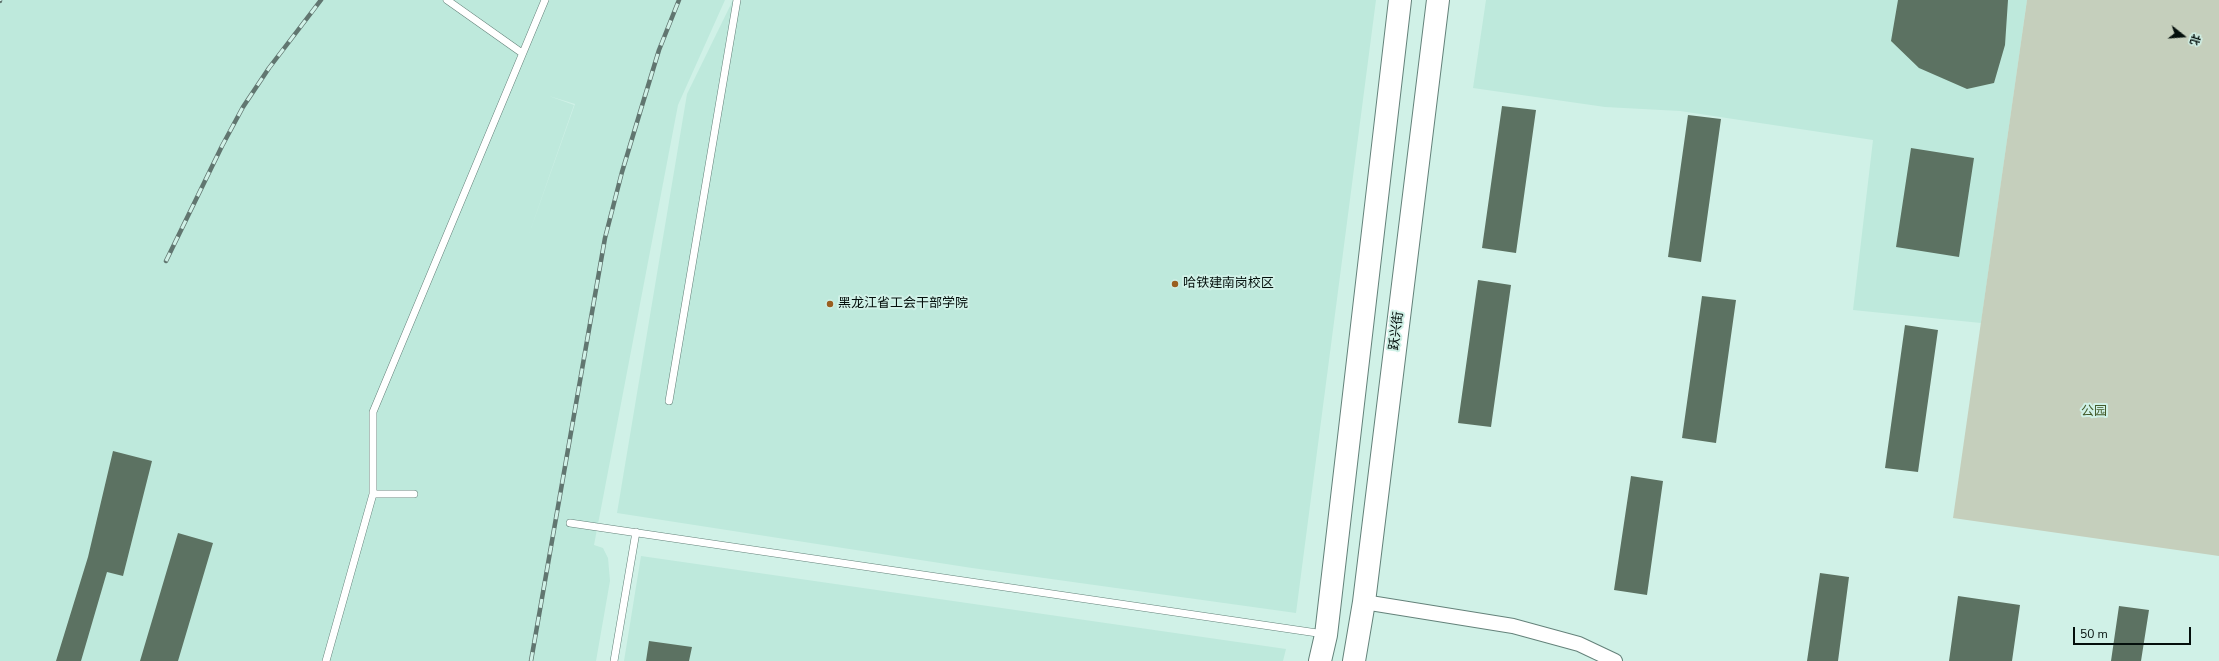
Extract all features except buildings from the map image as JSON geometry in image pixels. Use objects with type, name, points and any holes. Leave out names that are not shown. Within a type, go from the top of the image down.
[{"type":"main road","points":[[1320,661],[1326,635],[1400,0]]},
{"type":"main road","name":"跃兴街","points":[[1354,661],[1364,602],[1438,0]]},
{"type":"street","points":[[1364,602],[1514,626],[1572,642],[1615,661]]},
{"type":"lane","points":[[447,0],[522,53]]},
{"type":"lane","points":[[326,661],[372,494],[373,412],[545,0]]},
{"type":"lane","points":[[669,401],[737,0]]},
{"type":"lane","points":[[372,494],[414,494]]},
{"type":"lane","points":[[570,523],[1326,635]]},
{"type":"lane","points":[[614,661],[636,532]]},
{"type":"shaded area","points":[[0,0],[725,0],[678,105],[594,545],[603,548],[608,558],[610,581],[596,661],[0,661]],"holes":[[[549,96],[575,104],[528,237],[574,105]]]},
{"type":"shaded area","points":[[733,0],[1376,0],[1296,613],[972,568],[617,513],[687,94]]},
{"type":"shaded area","points":[[1486,0],[2027,0],[1981,323],[1853,310],[1873,140],[1680,111],[1605,107],[1473,88]]},
{"type":"shaded area","points":[[641,556],[1286,649],[1283,661],[624,661]]},
{"type":"green space","name":"公园","points":[[2027,0],[2219,0],[2219,556],[1953,518]]},
{"type":"railway","points":[[166,261],[222,146],[243,107],[269,68],[321,0]]},
{"type":"railway","points":[[531,661],[605,238],[622,172],[659,50],[679,0]]},
{"type":"place","name":"哈铁建南岗校区","points":[[1175,284]]},
{"type":"place","name":"黑龙江省工会干部学院","points":[[830,304]]}]
